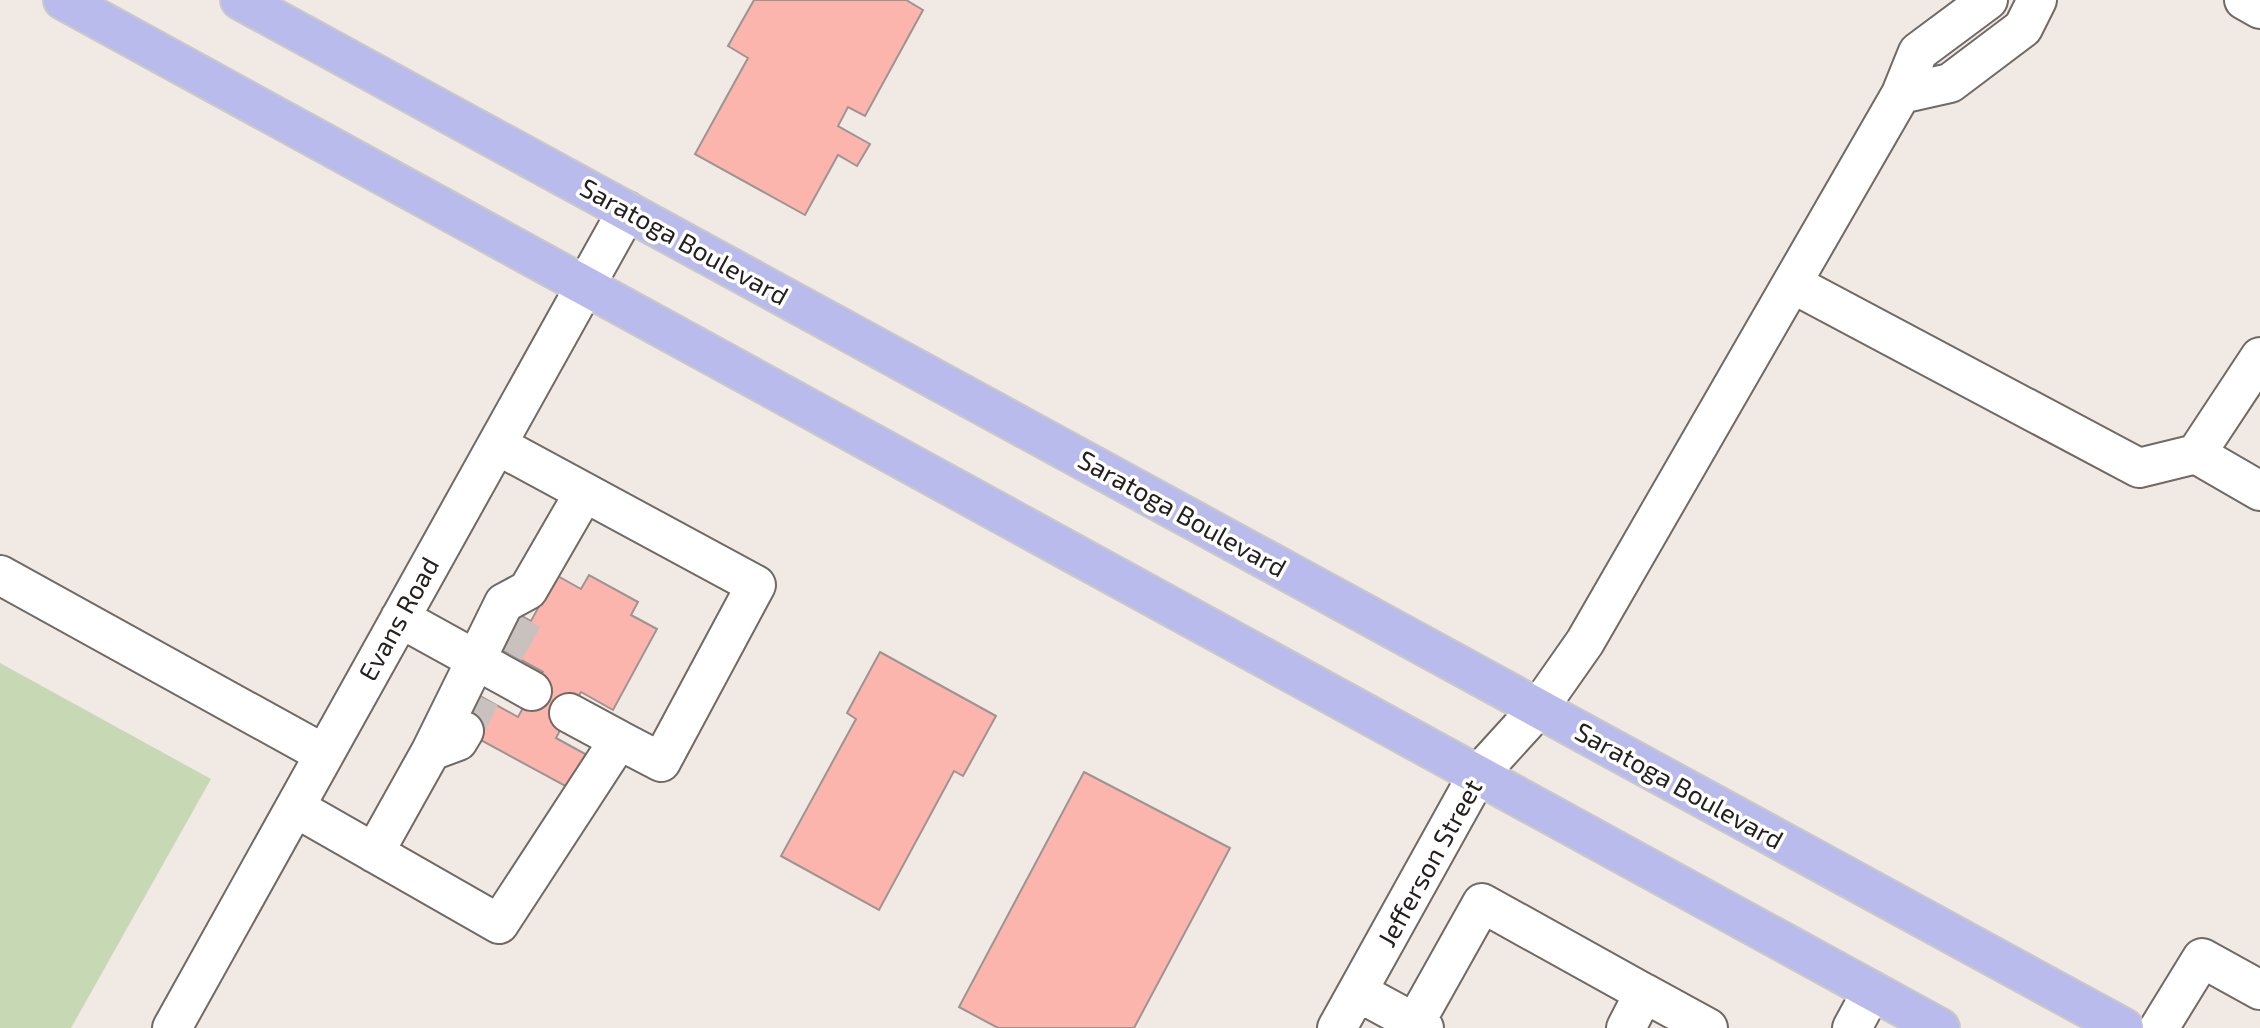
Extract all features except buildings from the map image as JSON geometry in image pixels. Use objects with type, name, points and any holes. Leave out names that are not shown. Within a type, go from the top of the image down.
[{"type":"main road","points":[[63,0],[1941,1028]]},
{"type":"main road","name":"Saratoga Boulevard","points":[[240,0],[2124,1028]]},
{"type":"street","name":"Jefferson Street","points":[[1338,1028],[1477,776],[1538,709],[1584,642],[1901,94],[1918,52],[1989,0]]},
{"type":"street","points":[[1901,94],[1950,83],[2023,28],[2037,0]]},
{"type":"street","points":[[2244,0],[2260,9]]},
{"type":"street","name":"Evans Road","points":[[172,1028],[627,211]]},
{"type":"street","points":[[1793,284],[2139,468],[2196,454],[2254,381]]},
{"type":"street","points":[[496,445],[756,585],[662,762],[569,713]]},
{"type":"street","points":[[2196,454],[2260,491]]},
{"type":"street","points":[[374,852],[430,751],[489,669],[504,603],[526,603],[584,493]]},
{"type":"street","points":[[0,575],[324,754]]},
{"type":"street","points":[[400,618],[532,691]]},
{"type":"street","points":[[430,751],[458,741],[464,731]]},
{"type":"street","points":[[296,808],[499,924],[619,740]]},
{"type":"street","points":[[1358,992],[1417,1026],[1482,903],[1708,1028]]},
{"type":"street","points":[[2159,1028],[2202,958],[2260,990]]},
{"type":"street","points":[[1852,1028],[1872,991]]},
{"type":"street","points":[[1626,1028],[1644,993]]},
{"type":"green space","points":[[0,663],[211,779],[71,1028],[0,1028]]},
{"type":"tunnel","points":[[505,651],[524,617]]},
{"type":"tunnel","points":[[464,731],[481,696]]}]
